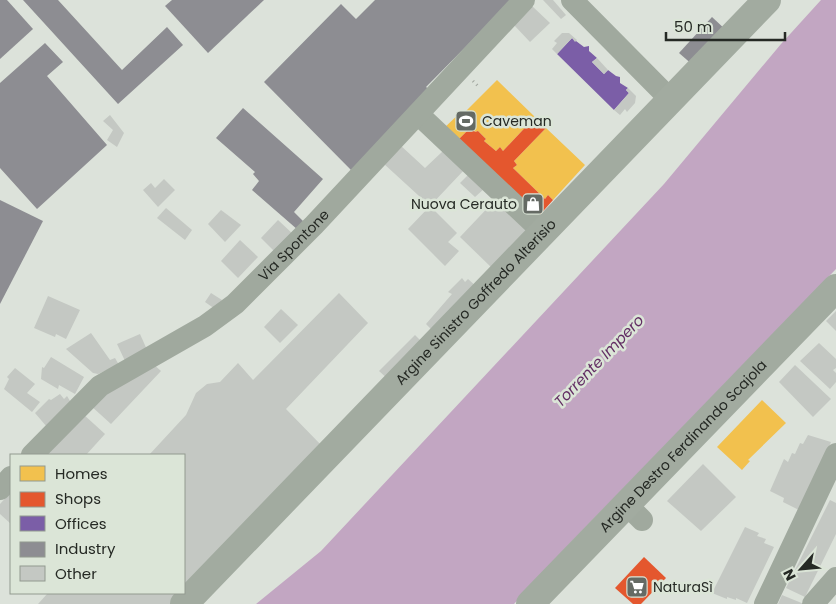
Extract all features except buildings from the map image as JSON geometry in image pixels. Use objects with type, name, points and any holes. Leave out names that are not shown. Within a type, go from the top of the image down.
[{"type":"main road","name":"Argine Sinistro Goffredo Alterisio","points":[[184,604],[767,0]]},
{"type":"main road","name":"Argine Destro Ferdinando Scajola","points":[[530,604],[634,512],[836,288]]},
{"type":"street","name":"Via Spontone","points":[[33,454],[100,386],[205,326],[234,304],[273,268],[524,0]]},
{"type":"street","points":[[572,0],[670,99]]},
{"type":"street","points":[[418,114],[542,231]]},
{"type":"street","points":[[765,604],[836,454]]},
{"type":"street","points":[[0,488],[10,478]]},
{"type":"street","points":[[813,604],[836,578]]},
{"type":"water","name":"Torrente Impero","points":[[821,0],[836,0],[836,269],[574,539],[514,604],[256,604],[321,551],[664,184],[781,44]]},
{"type":"place","name":"Caveman","points":[[466,121]]},
{"type":"place","name":"Nuova Cerauto","points":[[533,204]]},
{"type":"place","name":"NaturaSì","points":[[637,587]]}]
